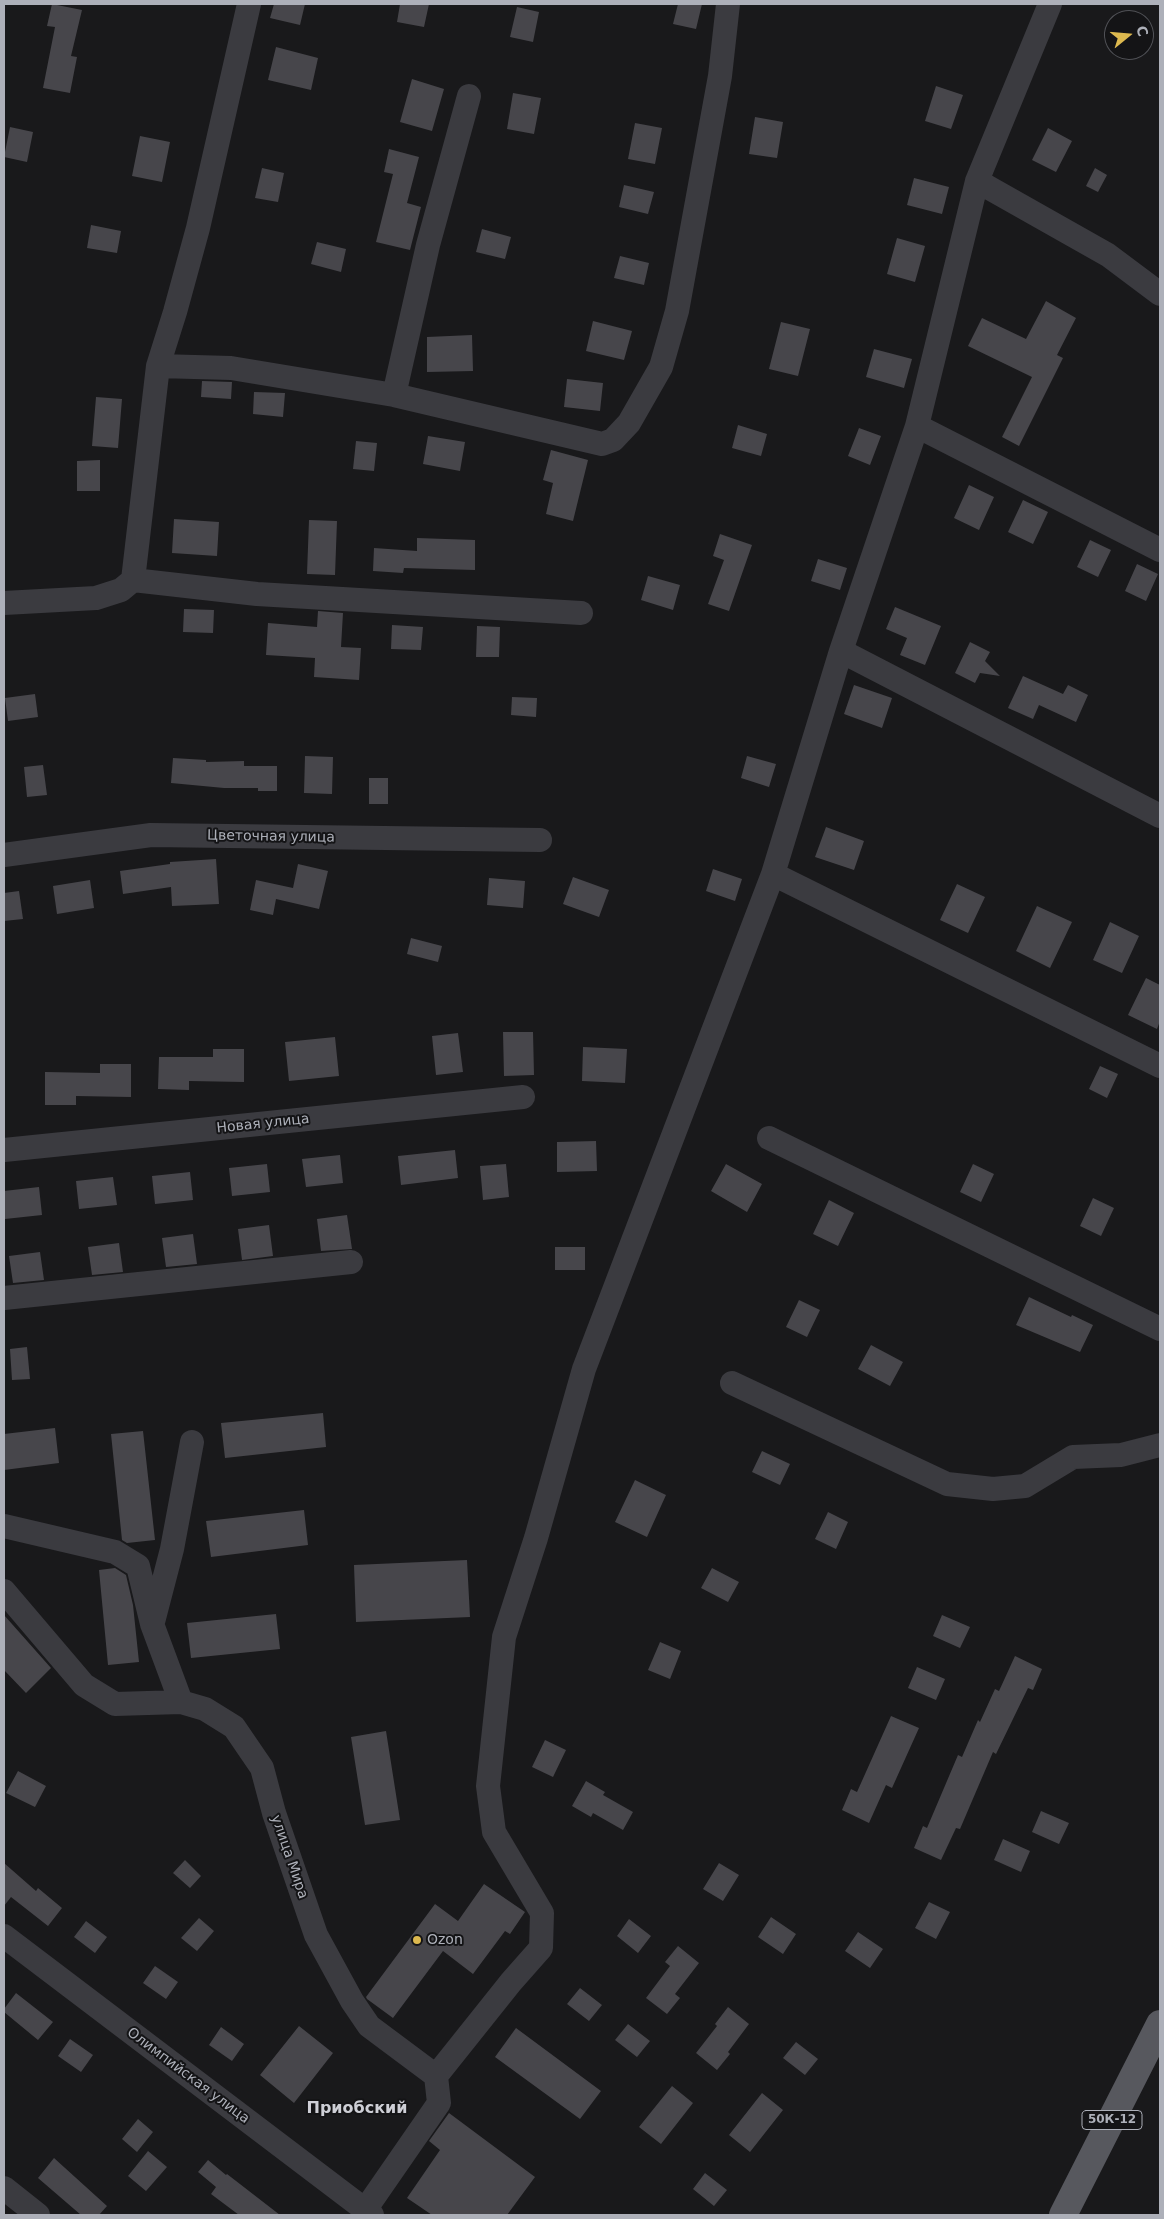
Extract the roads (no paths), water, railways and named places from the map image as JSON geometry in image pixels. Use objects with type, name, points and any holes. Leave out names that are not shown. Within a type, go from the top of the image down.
[{"type":"main road","name":"50К-12","points":[[1063,2215],[1160,2024]]},
{"type":"street","points":[[133,580],[158,366],[176,312],[198,228],[249,4]]},
{"type":"street","points":[[158,366],[231,368],[394,396],[602,444],[613,440],[629,423],[661,367],[676,311],[720,76],[728,4]]},
{"type":"street","points":[[359,2211],[439,2104],[436,2076],[511,1982],[541,1948],[542,1913],[494,1832],[488,1786],[504,1637],[536,1538],[584,1369],[773,874],[841,650],[917,426],[977,181],[1050,4]]},
{"type":"street","points":[[394,396],[428,245],[469,96]]},
{"type":"street","points":[[977,181],[1108,255],[1160,294]]},
{"type":"street","points":[[917,426],[1160,550]]},
{"type":"street","points":[[4,603],[96,598],[120,590],[133,580],[257,594],[581,613]]},
{"type":"street","points":[[841,650],[1160,816]]},
{"type":"street","name":"Цветочная улица","points":[[4,854],[152,835],[540,840]]},
{"type":"street","points":[[773,874],[1160,1066]]},
{"type":"street","name":"Новая улица","points":[[4,1150],[523,1097]]},
{"type":"street","points":[[769,1138],[1160,1329]]},
{"type":"street","points":[[4,1298],[351,1262]]},
{"type":"street","points":[[732,1383],[947,1484],[993,1489],[1025,1486],[1073,1457],[1121,1455],[1160,1445]]},
{"type":"street","points":[[152,1624],[172,1549],[192,1442]]},
{"type":"street","points":[[4,1526],[115,1552],[138,1566],[152,1624],[181,1702]]},
{"type":"street","name":"улица Мира","points":[[4,1590],[84,1684],[115,1704],[181,1702],[205,1709],[234,1727],[262,1768],[274,1813],[316,1935],[352,2001],[369,2026],[436,2076]]},
{"type":"street","name":"Олимпийская улица","points":[[4,1936],[359,2211]]},
{"type":"street","points":[[4,2188],[38,2215]]},
{"type":"place","name":"Ozon","points":[[417,1940]]},
{"type":"district","name":"Приобский","points":[[357,2109]]}]
